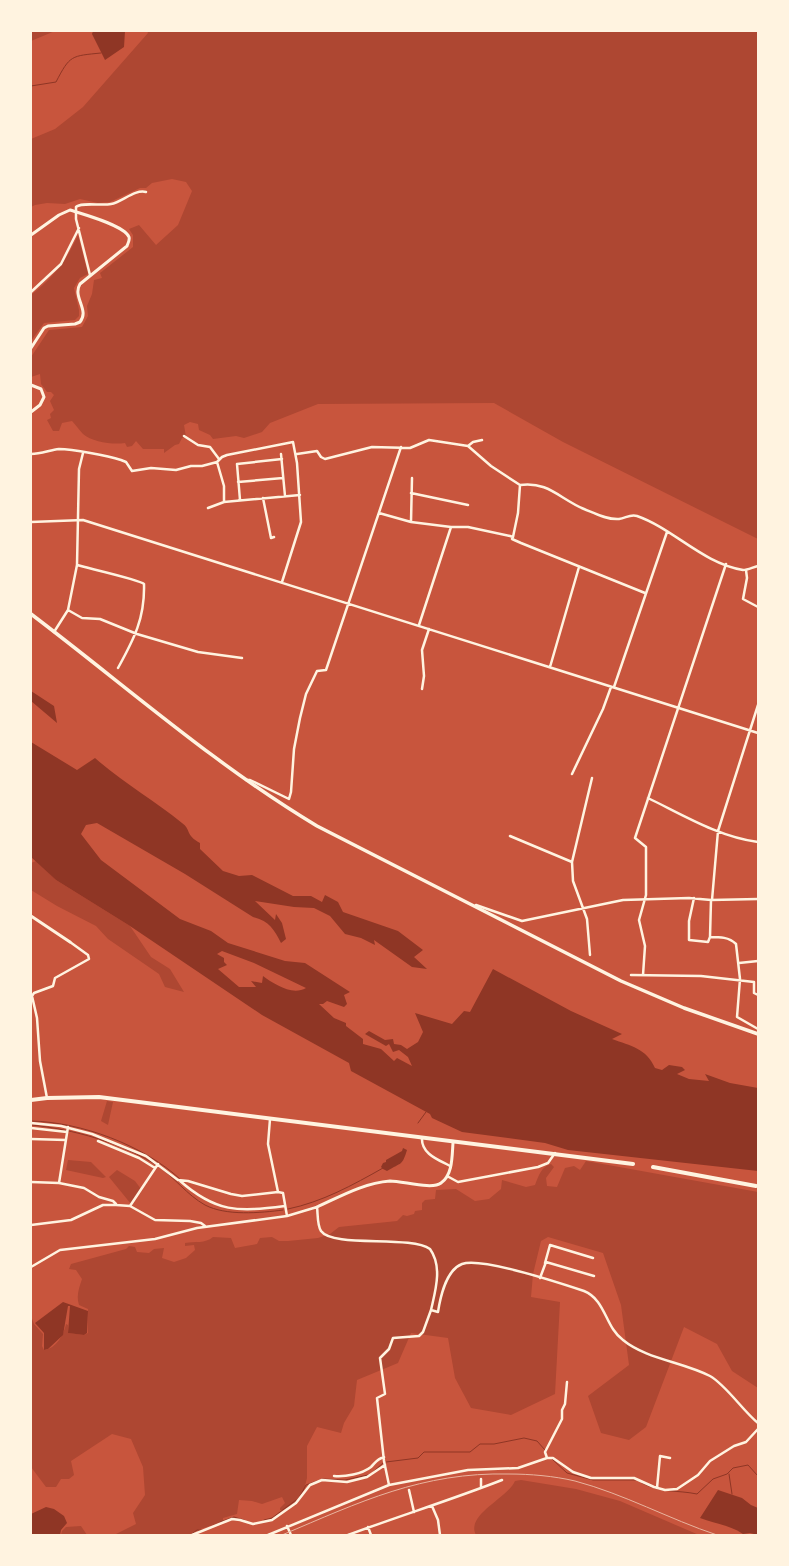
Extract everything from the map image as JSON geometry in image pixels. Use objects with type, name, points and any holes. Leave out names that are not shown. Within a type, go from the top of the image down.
[{"type":"highway","points":[[31,1100],[47,1098],[99,1098],[270,1118],[453,1143],[555,1153],[633,1164]]},
{"type":"highway","points":[[656,1168],[756,1186]]},
{"type":"main road","points":[[31,614],[244,780],[317,826],[645,992],[711,1018],[758,1034]]},
{"type":"street","points":[[90,275],[75,212],[78,205],[112,204],[136,193],[142,191],[146,192]]},
{"type":"street","points":[[31,235],[66,211],[75,212],[119,228],[129,237],[127,246],[90,275],[78,287],[84,312],[80,322],[75,324],[48,326],[44,328],[31,348]]},
{"type":"street","points":[[31,292],[61,264],[79,228]]},
{"type":"street","points":[[31,385],[41,388],[44,397],[40,405],[31,412]]},
{"type":"street","points":[[184,436],[198,445],[210,447],[219,459]]},
{"type":"street","points":[[297,454],[317,451],[321,457],[325,459],[372,447],[414,446],[429,440],[468,446],[491,466],[520,485],[531,484],[552,489],[571,503],[610,518],[619,519],[628,516],[636,516],[667,532],[693,549],[726,564],[746,570],[758,566]]},
{"type":"street","points":[[468,446],[472,442],[482,440]]},
{"type":"street","points":[[31,454],[46,453],[61,449],[121,460],[126,462],[132,471],[151,468],[176,470],[217,462],[219,459],[237,452],[293,442],[297,454],[300,495],[300,529],[282,582]]},
{"type":"street","points":[[244,780],[250,780],[289,799],[291,792],[295,742],[306,694],[317,671],[326,670],[401,447]]},
{"type":"street","points":[[54,632],[68,610],[77,565],[80,469],[83,453]]},
{"type":"street","points":[[281,454],[285,496]]},
{"type":"street","points":[[240,500],[236,464],[282,459]]},
{"type":"street","points":[[217,462],[224,486],[224,502]]},
{"type":"street","points":[[238,482],[284,478]]},
{"type":"street","points":[[412,478],[412,522]]},
{"type":"street","points":[[513,537],[518,513],[520,485]]},
{"type":"street","points":[[411,493],[468,505]]},
{"type":"street","points":[[208,508],[224,502],[300,495]]},
{"type":"street","points":[[262,498],[271,538],[274,537]]},
{"type":"street","points":[[379,513],[412,522],[451,527],[468,526],[513,537],[512,539],[645,593]]},
{"type":"street","points":[[31,522],[78,519],[419,625],[758,733]]},
{"type":"street","points":[[419,625],[451,527]]},
{"type":"street","points":[[572,774],[612,687],[667,532]]},
{"type":"street","points":[[643,975],[645,946],[639,920],[645,898],[646,847],[635,838],[726,564]]},
{"type":"street","points":[[77,565],[143,583],[142,614],[136,634],[118,668]]},
{"type":"street","points":[[550,667],[579,567]]},
{"type":"street","points":[[746,570],[748,578],[743,599],[758,607]]},
{"type":"street","points":[[68,610],[82,618],[100,619],[136,634],[198,652],[242,658]]},
{"type":"street","points":[[422,689],[424,676],[422,650],[429,629]]},
{"type":"street","points":[[694,898],[689,921],[689,940],[708,942],[710,937],[711,900],[718,831],[758,705]]},
{"type":"street","points":[[590,955],[589,933],[584,907],[573,881],[572,862],[592,778]]},
{"type":"street","points":[[648,798],[718,831],[737,838],[758,842]]},
{"type":"street","points":[[510,836],[572,862]]},
{"type":"street","points":[[470,904],[480,906],[522,921],[584,907],[645,898],[694,898],[711,900],[758,899]]},
{"type":"street","points":[[31,916],[70,942],[89,958],[55,978],[54,986],[34,993],[32,996],[37,1018],[40,1061],[47,1098]]},
{"type":"street","points":[[710,937],[733,941],[736,944],[740,979],[737,1018],[758,1029]]},
{"type":"street","points":[[738,962],[758,961]]},
{"type":"street","points":[[631,975],[701,976],[740,979],[754,982],[754,993],[758,995]]},
{"type":"street","points":[[270,1118],[268,1144],[278,1192]]},
{"type":"street","points":[[31,1123],[68,1129],[110,1140],[146,1156],[156,1166]]},
{"type":"street","points":[[31,1128],[68,1129]]},
{"type":"street","points":[[59,1183],[68,1129]]},
{"type":"street","points":[[422,1138],[422,1143],[429,1154],[450,1166]]},
{"type":"street","points":[[31,1139],[66,1140]]},
{"type":"street","points":[[98,1141],[156,1166],[179,1180],[195,1195],[204,1198],[210,1203],[249,1210],[285,1206]]},
{"type":"street","points":[[31,1267],[60,1250],[156,1239],[205,1226],[287,1216],[317,1207],[372,1184],[400,1181],[435,1186],[443,1182],[447,1176],[453,1143]]},
{"type":"street","points":[[447,1176],[458,1182],[538,1167],[548,1163],[555,1153]]},
{"type":"street","points":[[130,1206],[156,1166]]},
{"type":"street","points":[[179,1180],[242,1196],[278,1192],[283,1193],[287,1216]]},
{"type":"street","points":[[31,1182],[59,1183],[84,1188],[99,1197],[113,1201],[116,1205]]},
{"type":"street","points":[[31,1225],[71,1220],[102,1205],[116,1205],[130,1206],[156,1220],[201,1222],[205,1226]]},
{"type":"street","points":[[317,1207],[320,1229],[328,1236],[422,1246],[430,1249],[434,1256],[437,1277],[431,1310],[426,1326],[419,1336],[393,1338],[389,1349],[380,1358],[385,1394],[377,1398],[384,1457],[390,1485]]},
{"type":"street","points":[[540,1278],[550,1245],[593,1258]]},
{"type":"street","points":[[545,1263],[546,1262],[594,1276]]},
{"type":"street","points":[[431,1310],[438,1312],[445,1284],[450,1276],[462,1264],[477,1263],[491,1265],[579,1290],[594,1297],[602,1307],[622,1340],[646,1352],[690,1367],[710,1377],[758,1423]]},
{"type":"street","points":[[567,1382],[565,1404],[562,1410],[562,1419],[545,1451],[549,1457],[579,1475],[598,1479],[634,1478],[657,1488],[677,1489],[698,1475],[710,1461],[734,1446],[746,1442],[758,1430]]},
{"type":"street","points":[[657,1488],[660,1456],[670,1458]]},
{"type":"street","points":[[334,1476],[347,1476],[362,1471],[372,1466],[376,1460],[384,1457]]},
{"type":"street","points":[[268,1535],[390,1485],[451,1472],[518,1468],[549,1457]]},
{"type":"street","points":[[192,1535],[232,1519],[250,1524],[272,1520],[296,1503],[310,1485],[322,1480],[347,1482],[367,1478],[385,1463]]},
{"type":"street","points":[[481,1479],[481,1488]]},
{"type":"street","points":[[348,1535],[502,1480]]},
{"type":"street","points":[[409,1490],[414,1512]]},
{"type":"street","points":[[432,1506],[438,1520],[440,1535]]},
{"type":"street","points":[[287,1526],[291,1535]]},
{"type":"street","points":[[368,1527],[371,1535]]},
{"type":"shaded area","points":[[31,31],[55,31],[31,41]]},
{"type":"shaded area","points":[[93,31],[125,31],[124,47],[105,60],[92,34]]},
{"type":"shaded area","points":[[147,31],[758,31],[758,539],[563,442],[494,403],[318,404],[270,423],[262,432],[244,438],[236,436],[213,439],[210,435],[199,430],[198,424],[190,422],[184,425],[186,437],[182,438],[179,444],[175,445],[164,453],[164,449],[143,449],[136,441],[132,446],[127,447],[125,443],[120,444],[97,441],[83,434],[72,421],[62,423],[59,431],[53,431],[47,420],[51,418],[50,414],[54,410],[50,401],[54,395],[51,392],[47,392],[41,384],[40,374],[31,377],[31,357],[49,330],[82,327],[88,316],[87,306],[92,294],[94,280],[102,278],[100,273],[133,247],[133,235],[129,229],[139,225],[156,245],[178,225],[192,191],[186,182],[172,179],[152,183],[146,188],[140,188],[110,202],[98,203],[80,199],[65,204],[47,203],[31,207],[31,139],[55,129],[83,107],[148,33]]},
{"type":"shaded area","points":[[78,235],[88,274],[80,278],[74,288],[79,316],[75,320],[44,323],[31,341],[31,295],[59,268]]},
{"type":"shaded area","points":[[31,691],[54,706],[57,723],[31,701]]},
{"type":"shaded area","points":[[31,742],[77,770],[95,758],[185,825],[190,835],[200,843],[200,849],[223,871],[239,876],[252,875],[293,896],[311,896],[322,902],[325,895],[338,902],[343,912],[398,931],[423,950],[414,957],[427,969],[412,967],[374,940],[375,945],[361,938],[345,934],[330,916],[314,908],[294,907],[255,901],[275,920],[276,914],[282,923],[286,939],[281,943],[267,923],[253,917],[185,874],[97,823],[86,825],[81,834],[101,860],[180,919],[211,931],[228,943],[285,961],[305,963],[350,992],[344,995],[347,1004],[344,1007],[327,1001],[323,1004],[319,1004],[334,1018],[346,1023],[346,1026],[363,1039],[363,1044],[381,1049],[394,1061],[397,1058],[412,1066],[408,1057],[399,1050],[393,1052],[389,1044],[386,1046],[365,1034],[369,1031],[385,1040],[393,1039],[394,1044],[401,1045],[407,1049],[418,1042],[423,1032],[415,1013],[452,1024],[464,1011],[470,1012],[493,969],[571,1011],[622,1034],[612,1039],[632,1046],[642,1052],[647,1056],[655,1068],[662,1070],[669,1065],[682,1067],[685,1070],[677,1074],[689,1079],[709,1081],[705,1074],[730,1083],[758,1088],[758,1171],[568,1150],[545,1143],[462,1132],[432,1118],[430,1114],[351,1071],[349,1063],[262,1015],[130,926],[56,880],[31,857]],"holes":[[[222,951],[254,963],[306,988],[295,991],[289,990],[263,976],[262,983],[251,981],[256,987],[239,987],[218,969],[227,965],[224,962],[224,958],[217,954]]]},
{"type":"shaded area","points":[[36,861],[56,880],[130,926],[151,957],[170,969],[184,992],[165,987],[159,974],[108,939],[96,926],[57,906],[31,890],[31,863]]},
{"type":"shaded area","points":[[107,1101],[113,1102],[108,1125],[101,1121]]},
{"type":"shaded area","points":[[403,1148],[407,1150],[401,1163],[387,1171],[381,1167],[386,1160],[402,1151]]},
{"type":"shaded area","points":[[68,1160],[91,1162],[106,1177],[103,1178],[66,1170]]},
{"type":"shaded area","points":[[586,1161],[758,1192],[758,1388],[732,1371],[717,1344],[684,1327],[646,1427],[629,1440],[601,1433],[588,1396],[629,1365],[621,1305],[603,1253],[548,1237],[541,1241],[533,1274],[531,1297],[560,1302],[555,1394],[511,1415],[471,1408],[455,1378],[448,1338],[411,1333],[398,1363],[357,1380],[354,1406],[344,1423],[341,1433],[317,1427],[307,1446],[307,1478],[304,1490],[297,1502],[283,1510],[280,1510],[285,1503],[282,1497],[262,1504],[252,1501],[239,1500],[237,1514],[223,1518],[223,1522],[200,1529],[189,1535],[114,1535],[136,1524],[133,1513],[145,1495],[143,1467],[131,1439],[112,1434],[71,1461],[74,1475],[69,1479],[61,1479],[56,1487],[46,1487],[31,1467],[31,1316],[34,1324],[43,1334],[42,1346],[44,1350],[56,1344],[66,1324],[68,1325],[68,1333],[84,1335],[88,1333],[88,1309],[79,1305],[78,1298],[82,1279],[76,1270],[69,1269],[71,1264],[126,1249],[129,1246],[135,1247],[137,1252],[149,1253],[154,1249],[164,1248],[162,1258],[174,1262],[186,1258],[195,1250],[194,1245],[185,1246],[185,1243],[207,1241],[213,1237],[231,1238],[235,1248],[257,1244],[260,1238],[272,1237],[279,1241],[288,1241],[318,1238],[330,1234],[339,1227],[397,1221],[403,1215],[407,1216],[414,1214],[415,1211],[422,1210],[422,1203],[425,1200],[435,1199],[436,1190],[456,1189],[475,1201],[489,1199],[501,1189],[502,1180],[526,1187],[535,1185],[543,1169],[551,1164],[554,1167],[546,1178],[547,1186],[557,1187],[565,1168],[574,1166],[580,1170]]},
{"type":"shaded area","points":[[117,1170],[135,1181],[141,1189],[131,1204],[109,1177]]},
{"type":"shaded area","points":[[63,1302],[88,1311],[87,1333],[84,1335],[68,1333],[70,1306],[68,1306],[63,1335],[48,1349],[44,1350],[44,1333],[35,1323]]},
{"type":"shaded area","points":[[521,1480],[576,1489],[620,1501],[699,1535],[476,1535],[474,1528],[476,1521],[511,1487],[515,1481]]},
{"type":"shaded area","points":[[718,1490],[742,1498],[758,1508],[758,1535],[750,1533],[743,1534],[728,1527],[700,1518]]},
{"type":"shaded area","points":[[46,1507],[54,1509],[64,1516],[67,1523],[61,1530],[60,1535],[31,1535],[31,1514]]},
{"type":"shaded area","points":[[81,1526],[87,1535],[61,1535],[62,1531],[66,1527]]},
{"type":"waterway","points":[[31,86],[56,82],[65,66],[72,58],[101,53]]},
{"type":"waterway","points":[[418,1123],[426,1112]]},
{"type":"waterway","points":[[31,1121],[50,1122],[70,1126],[110,1138],[130,1146],[148,1156],[180,1179]]},
{"type":"waterway","points":[[31,1125],[64,1130],[97,1138],[129,1150],[158,1166],[198,1201],[213,1208],[223,1211],[243,1213],[283,1210]]},
{"type":"waterway","points":[[288,1209],[313,1202],[349,1187],[383,1168]]},
{"type":"waterway","points":[[386,1462],[418,1458],[424,1452],[470,1452],[480,1444],[494,1444],[524,1438],[537,1441],[545,1450]]},
{"type":"waterway","points":[[552,1459],[567,1473],[593,1480],[636,1480]]},
{"type":"waterway","points":[[372,1473],[383,1463]]},
{"type":"waterway","points":[[642,1483],[662,1490],[697,1494],[713,1479],[727,1474],[733,1468],[748,1465],[758,1476]]},
{"type":"waterway","points":[[729,1474],[732,1494]]},
{"type":"waterway","points":[[322,1479],[345,1480],[368,1475]]},
{"type":"waterway","points":[[300,1496],[306,1485],[317,1481]]},
{"type":"waterway","points":[[264,1520],[272,1518],[296,1500]]},
{"type":"waterway","points":[[220,1522],[234,1517],[244,1520]]},
{"type":"waterway","points":[[190,1535],[197,1530],[203,1530]]},
{"type":"railway","points":[[282,1535],[338,1511],[392,1491],[448,1478],[509,1474],[525,1474],[559,1478],[593,1486],[717,1535]]}]
